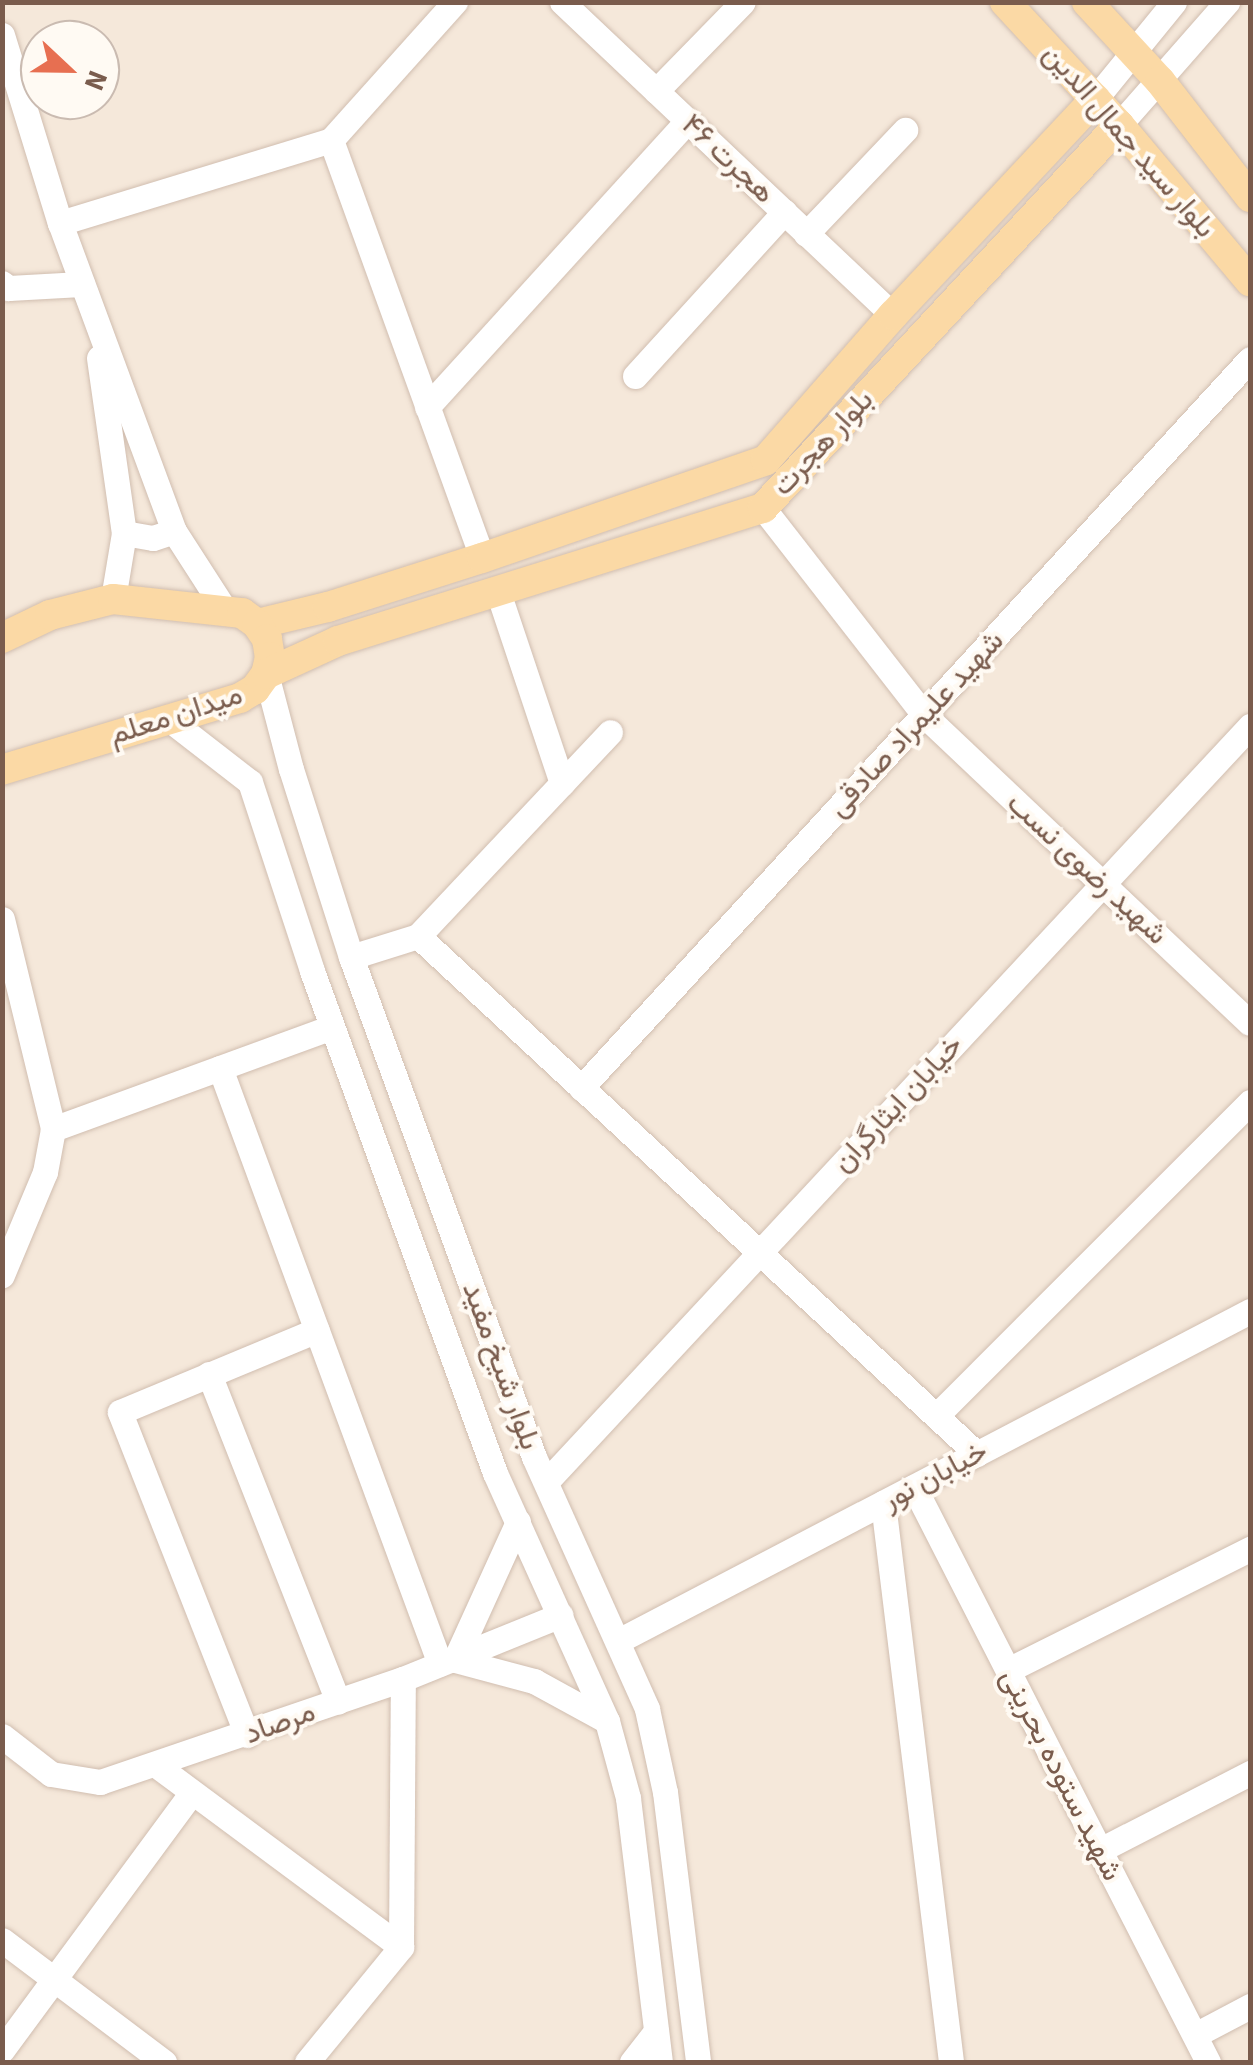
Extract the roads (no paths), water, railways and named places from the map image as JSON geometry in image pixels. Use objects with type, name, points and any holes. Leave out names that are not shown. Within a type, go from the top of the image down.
[{"type":"main road","name":"بلوار سید جمال الدین","points":[[1005,2],[1119,126],[1250,282]]},
{"type":"main road","name":"بلوار سید جمال الدین","points":[[1087,2],[1160,81],[1250,197]]},
{"type":"main road","name":"بلوار هجرت","points":[[258,624],[328,608],[766,460],[893,315],[1095,99]]},
{"type":"main road","name":"بلوار هجرت","points":[[266,674],[338,641],[763,508],[1119,126]]},
{"type":"main road","points":[[2,638],[50,616],[113,599],[224,610],[258,624]]},
{"type":"main road","name":"میدان معلم","points":[[2,770],[240,698],[256,689],[266,674],[270,657],[267,639],[258,624]]},
{"type":"street","points":[[60,223],[331,140],[455,2]]},
{"type":"street","name":"هجرت ۴۶","points":[[562,2],[893,315]]},
{"type":"street","points":[[656,91],[743,2]]},
{"type":"street","points":[[1095,99],[1174,2]]},
{"type":"street","points":[[1119,126],[1227,2]]},
{"type":"street","points":[[2,35],[60,223],[174,531],[224,610]]},
{"type":"street","points":[[427,407],[687,120]]},
{"type":"street","points":[[806,234],[904,130]]},
{"type":"street","points":[[331,140],[482,558]]},
{"type":"street","points":[[634,376],[784,212]]},
{"type":"street","points":[[4,289],[82,284]]},
{"type":"street","points":[[93,313],[124,534],[113,599]]},
{"type":"street","name":"شهید علیمراد صادقی","points":[[582,1088],[1250,360]]},
{"type":"street","name":"شهید رضوی نسب","points":[[763,508],[924,715],[1250,1024]]},
{"type":"street","points":[[124,534],[153,538],[174,531]]},
{"type":"street","points":[[497,589],[562,783]]},
{"type":"street","name":"بلوار شیخ مفید","points":[[266,674],[290,769],[352,957],[546,1482],[620,1640],[647,1709],[665,1792],[698,2062]]},
{"type":"street","points":[[170,720],[250,782],[268,768],[290,769]]},
{"type":"street","name":"خیابان ایثارگران","points":[[546,1482],[1250,726]]},
{"type":"street","points":[[352,957],[418,936],[610,732]]},
{"type":"street","name":"بلوار شیخ مفید","points":[[250,782],[332,1027],[495,1473],[562,1615],[606,1722],[628,1798],[660,2062]]},
{"type":"street","points":[[2,919],[53,1129],[45,1172],[2,1275]]},
{"type":"street","points":[[418,936],[977,1454]]},
{"type":"street","points":[[2,998],[53,1129]]},
{"type":"street","points":[[53,1129],[332,1027]]},
{"type":"street","points":[[220,1068],[316,1330],[447,1662]]},
{"type":"street","points":[[936,1416],[1250,1102]]},
{"type":"street","name":"خیابان نور","points":[[620,1640],[1250,1311]]},
{"type":"street","points":[[247,1734],[120,1412],[316,1330]]},
{"type":"street","points":[[209,1374],[338,1702]]},
{"type":"street","name":"شهید ستوده بحرینی","points":[[914,1487],[1208,2062]]},
{"type":"street","points":[[883,1503],[951,2062]]},
{"type":"street","points":[[447,1662],[518,1522]]},
{"type":"street","points":[[1008,1670],[1250,1548]]},
{"type":"street","name":"مرصاد","points":[[2,1736],[51,1774],[100,1782],[338,1702],[562,1615]]},
{"type":"street","points":[[447,1662],[534,1681],[606,1722]]},
{"type":"street","points":[[307,2062],[401,1947],[403,1678]]},
{"type":"street","points":[[156,1765],[401,1947]]},
{"type":"street","points":[[1100,1850],[1250,1773]]},
{"type":"street","points":[[2,2050],[192,1792]]},
{"type":"street","points":[[2,1940],[164,2062]]},
{"type":"street","points":[[1195,2035],[1250,2006]]},
{"type":"street","points":[[632,2062],[656,2031]]}]
